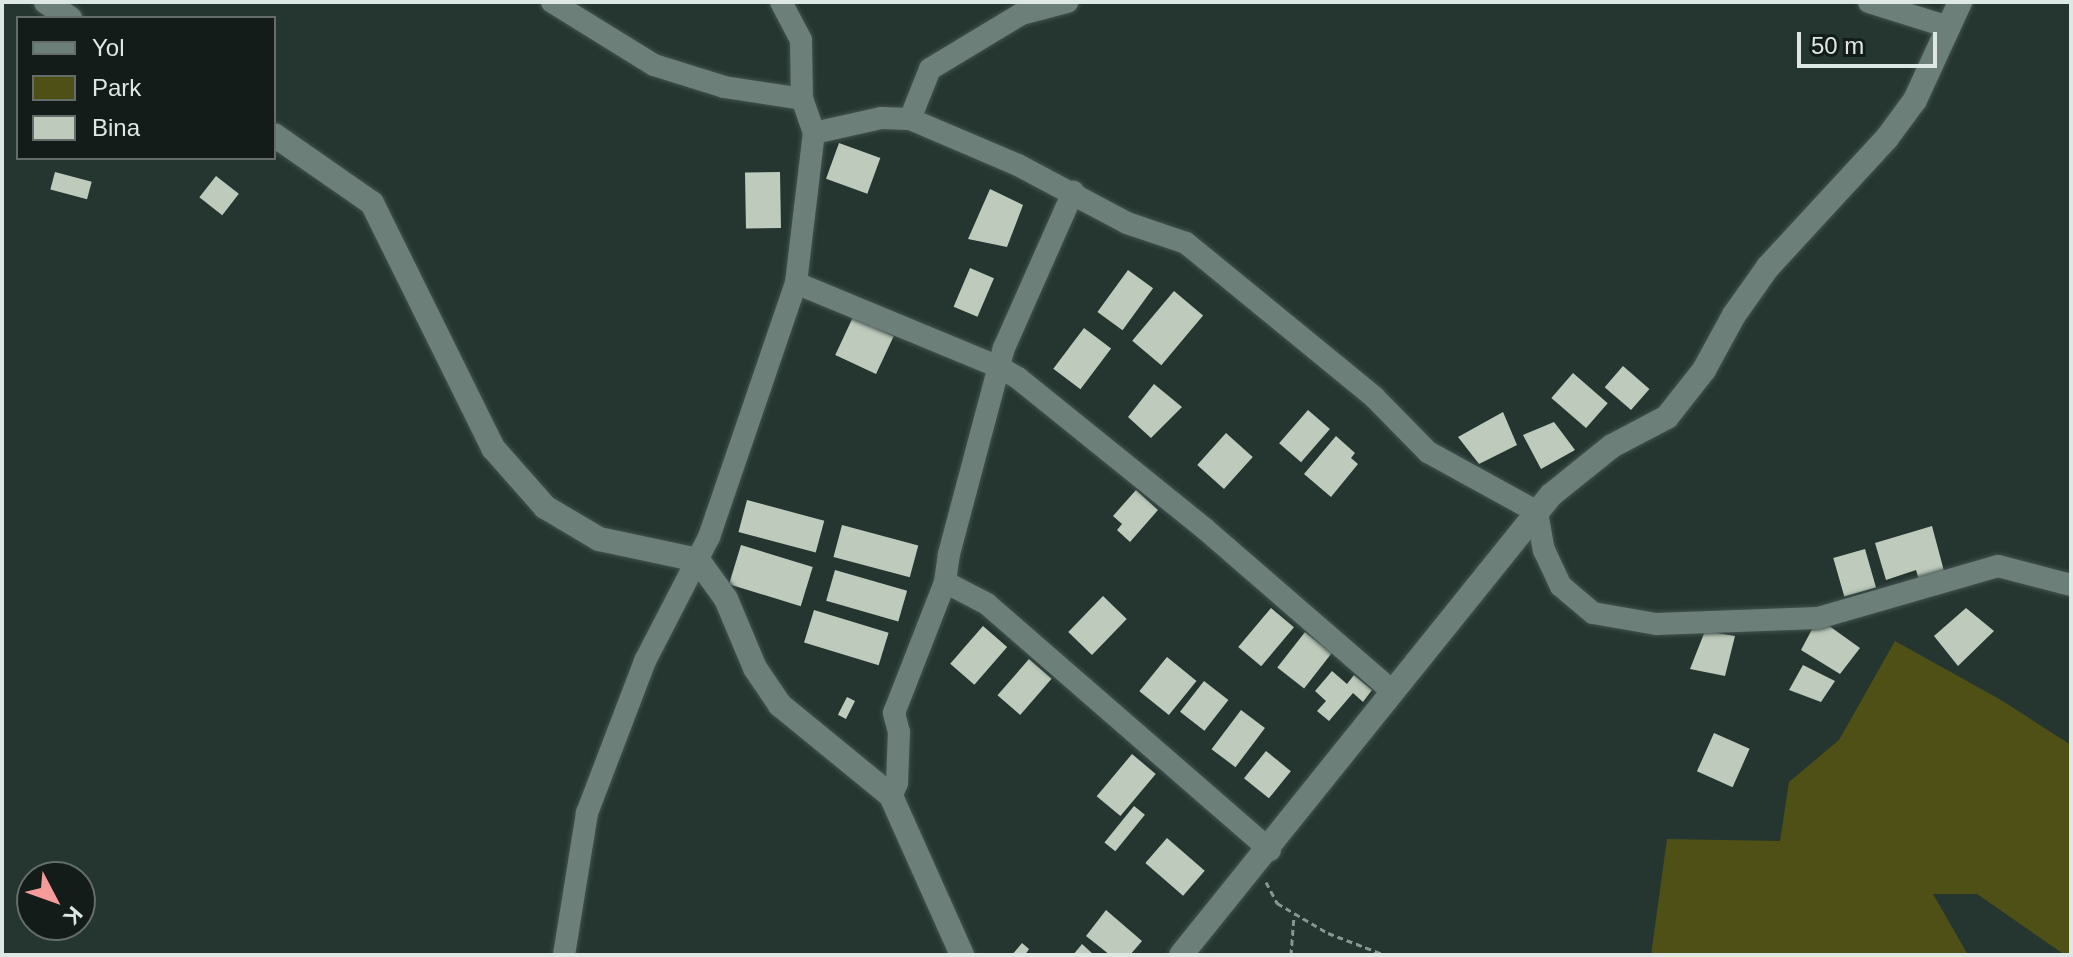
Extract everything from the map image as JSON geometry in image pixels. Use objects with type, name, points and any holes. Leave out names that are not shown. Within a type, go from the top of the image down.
[{"type":"street","points":[[46,2],[67,16]]},
{"type":"street","points":[[552,2],[654,65],[724,87],[802,99]]},
{"type":"street","points":[[564,955],[587,813],[645,661],[698,560],[796,283],[814,133],[802,99],[801,40],[781,2]]},
{"type":"street","points":[[910,119],[930,69],[1021,14],[1067,2]]},
{"type":"street","points":[[1869,2],[1949,27]]},
{"type":"street","points":[[1181,955],[1263,857],[1551,495],[1612,446],[1667,417],[1704,370],[1734,315],[1768,267],[1887,138],[1915,100],[1960,2]]},
{"type":"street","points":[[814,133],[881,118],[910,119],[1073,192],[1127,223],[1186,243],[1374,397],[1428,452],[1537,512]]},
{"type":"street","points":[[276,136],[372,203],[493,448],[545,507],[599,539],[698,560],[726,599],[755,668],[780,705],[891,796],[962,955]]},
{"type":"street","points":[[891,796],[897,783],[899,732],[894,713],[945,582],[949,554],[1004,348],[1073,192]]},
{"type":"street","points":[[796,283],[999,367],[1205,529],[1392,691]]},
{"type":"street","points":[[1537,512],[1544,550],[1561,586],[1593,613],[1656,624],[1818,618],[1998,566],[2071,585]]},
{"type":"street","points":[[945,582],[987,604],[1263,857]]},
{"type":"path","points":[[1263,857],[1277,903],[1328,933],[1385,955]]},
{"type":"path","points":[[1291,955],[1294,913]]},
{"type":"green space","points":[[1895,641],[2001,700],[2071,745],[2071,955],[2065,955],[1977,894],[1933,894],[1968,955],[1651,955],[1667,839],[1780,841],[1789,782],[1839,740]]},
{"type":"building","points":[[839,143],[880,158],[867,194],[826,179]]},
{"type":"building","points":[[55,172],[92,182],[87,199],[50,189]]},
{"type":"building","points":[[780,172],[781,228],[746,229],[745,173]]},
{"type":"building","points":[[216,176],[239,194],[222,215],[199,197]]},
{"type":"building","points":[[990,189],[1023,205],[1007,247],[968,239]]},
{"type":"building","points":[[970,268],[994,278],[978,317],[954,307]]},
{"type":"building","points":[[1128,270],[1153,288],[1123,330],[1097,312]]},
{"type":"building","points":[[1174,291],[1203,315],[1161,365],[1132,341]]},
{"type":"building","points":[[853,317],[894,336],[876,374],[835,355]]},
{"type":"building","points":[[1084,328],[1111,348],[1080,389],[1053,369]]},
{"type":"building","points":[[1623,366],[1649,389],[1631,410],[1605,387]]},
{"type":"building","points":[[1573,373],[1608,403],[1586,428],[1551,398]]},
{"type":"building","points":[[1154,384],[1182,407],[1151,438],[1128,417]]},
{"type":"building","points":[[1308,410],[1330,429],[1301,462],[1279,443]]},
{"type":"building","points":[[1503,412],[1517,445],[1479,464],[1458,437]]},
{"type":"building","points":[[1554,422],[1575,450],[1541,469],[1523,435]]},
{"type":"building","points":[[1226,433],[1253,457],[1224,489],[1197,465]]},
{"type":"building","points":[[1336,436],[1355,453],[1351,458],[1358,464],[1331,497],[1304,474]]},
{"type":"building","points":[[1136,490],[1158,510],[1130,542],[1117,530],[1122,524],[1113,516]]},
{"type":"building","points":[[747,500],[824,521],[816,553],[738,532]]},
{"type":"building","points":[[842,525],[918,545],[910,577],[833,557]]},
{"type":"building","points":[[1932,526],[1944,571],[1919,580],[1916,570],[1886,580],[1875,543]]},
{"type":"building","points":[[741,545],[813,567],[801,606],[729,584]]},
{"type":"building","points":[[1865,549],[1876,587],[1844,597],[1833,558]]},
{"type":"building","points":[[835,570],[907,591],[898,621],[826,601]]},
{"type":"building","points":[[1103,596],[1127,619],[1092,655],[1068,632]]},
{"type":"building","points":[[1271,608],[1294,627],[1261,666],[1238,647]]},
{"type":"building","points":[[1966,608],[1994,631],[1958,666],[1934,636]]},
{"type":"building","points":[[814,610],[889,633],[879,665],[804,643]]},
{"type":"building","points":[[1818,618],[1860,648],[1840,674],[1801,650]]},
{"type":"building","points":[[983,626],[1007,647],[974,685],[950,664]]},
{"type":"building","points":[[1705,631],[1735,636],[1725,676],[1690,669]]},
{"type":"building","points":[[1305,632],[1332,653],[1304,688],[1277,667]]},
{"type":"building","points":[[1167,657],[1197,681],[1169,715],[1139,691]]},
{"type":"building","points":[[1029,659],[1052,679],[1020,715],[998,695]]},
{"type":"building","points":[[1803,665],[1835,681],[1821,702],[1789,690]]},
{"type":"building","points":[[1332,671],[1347,684],[1354,675],[1372,690],[1363,702],[1353,693],[1329,721],[1317,711],[1326,701],[1315,691]]},
{"type":"building","points":[[1204,681],[1228,700],[1204,731],[1180,712]]},
{"type":"building","points":[[847,697],[855,701],[846,719],[838,715]]},
{"type":"building","points":[[1241,710],[1265,728],[1235,767],[1212,749]]},
{"type":"building","points":[[1714,733],[1750,749],[1733,787],[1697,771]]},
{"type":"building","points":[[1266,751],[1291,771],[1269,798],[1244,778]]},
{"type":"building","points":[[1132,754],[1156,774],[1120,816],[1097,796]]},
{"type":"building","points":[[1134,806],[1145,815],[1115,851],[1104,843]]},
{"type":"building","points":[[1167,838],[1205,871],[1183,896],[1145,863]]},
{"type":"building","points":[[1106,910],[1142,941],[1130,955],[1110,955],[1086,936]]},
{"type":"building","points":[[1022,943],[1029,949],[1025,955],[1012,955]]},
{"type":"building","points":[[1082,944],[1094,955],[1073,955]]}]
